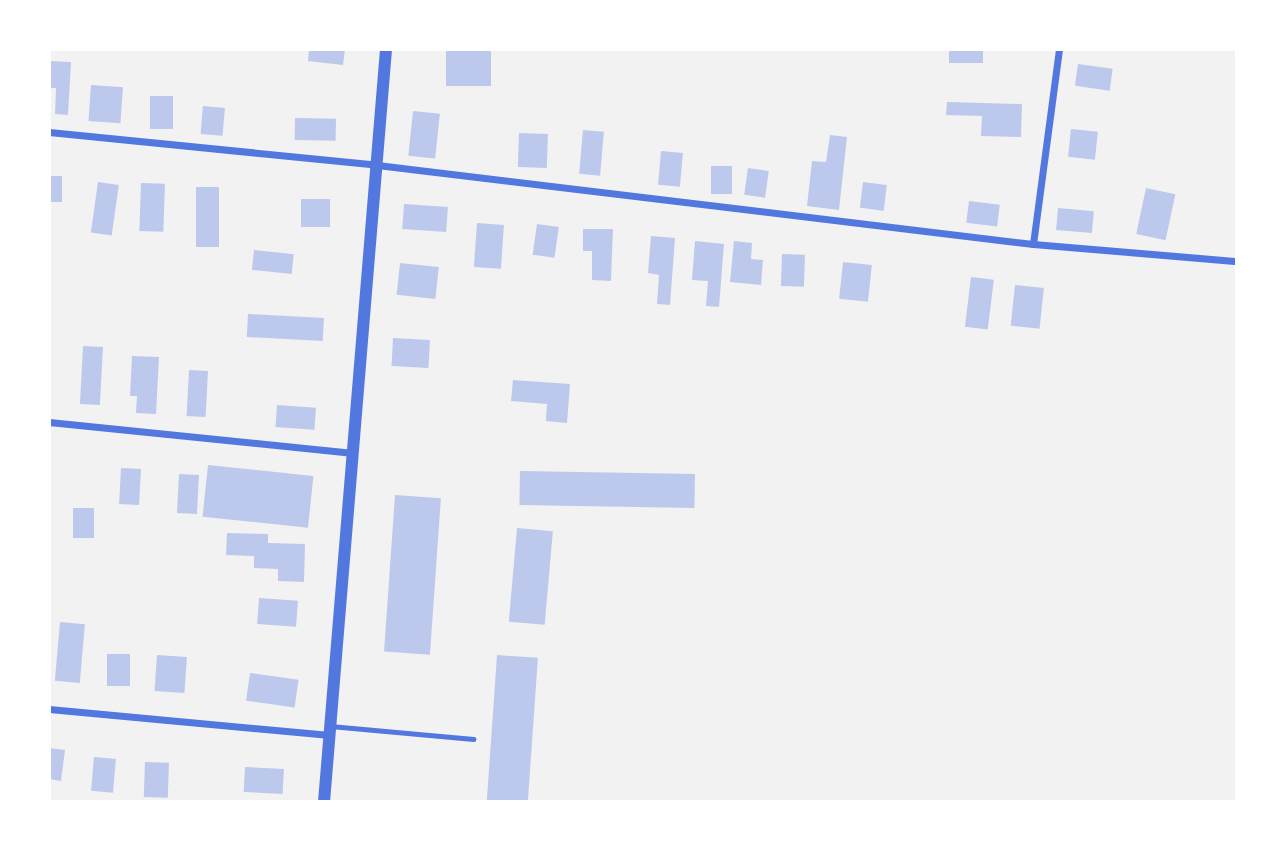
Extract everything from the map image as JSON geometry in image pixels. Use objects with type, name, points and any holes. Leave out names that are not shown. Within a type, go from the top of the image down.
[{"type":"street","points":[[324,802],[386,49]]},
{"type":"street","points":[[1033,244],[1059,49]]},
{"type":"street","points":[[49,132],[377,165],[1033,244],[1237,261]]},
{"type":"street","points":[[49,422],[353,453]]},
{"type":"street","points":[[49,709],[330,730]]},
{"type":"lane","points":[[330,730],[473,739]]},
{"type":"building","points":[[309,49],[345,49],[343,65],[308,61]]},
{"type":"building","points":[[949,49],[983,49],[983,63],[949,63]]},
{"type":"building","points":[[446,51],[491,51],[491,86],[446,86]]},
{"type":"building","points":[[49,61],[71,62],[68,115],[55,114],[56,88],[49,88]]},
{"type":"building","points":[[1078,64],[1113,69],[1110,91],[1075,86]]},
{"type":"building","points":[[91,85],[123,87],[120,123],[88,121]]},
{"type":"building","points":[[150,96],[173,96],[173,129],[150,129]]},
{"type":"building","points":[[947,102],[1022,104],[1021,137],[981,136],[982,116],[946,115]]},
{"type":"building","points":[[203,106],[225,108],[222,136],[201,134]]},
{"type":"building","points":[[413,111],[440,114],[435,159],[408,156]]},
{"type":"building","points":[[295,118],[336,119],[336,141],[295,140]]},
{"type":"building","points":[[1071,129],[1098,132],[1095,160],[1068,157]]},
{"type":"building","points":[[583,130],[604,132],[600,176],[579,174]]},
{"type":"building","points":[[519,133],[548,134],[547,168],[518,167]]},
{"type":"building","points":[[830,135],[847,137],[839,210],[807,206],[812,161],[826,162]]},
{"type":"building","points":[[661,151],[683,153],[680,187],[658,185]]},
{"type":"building","points":[[711,166],[732,166],[732,194],[711,194]]},
{"type":"building","points":[[748,168],[769,171],[765,198],[744,195]]},
{"type":"building","points":[[49,176],[62,176],[62,202],[49,202]]},
{"type":"building","points":[[98,182],[119,185],[112,235],[91,233]]},
{"type":"building","points":[[863,182],[887,185],[884,211],[860,208]]},
{"type":"building","points":[[141,183],[165,184],[163,232],[139,231]]},
{"type":"building","points":[[196,187],[219,187],[219,247],[196,247]]},
{"type":"building","points":[[1146,188],[1175,194],[1166,240],[1136,234]]},
{"type":"building","points":[[301,199],[330,199],[330,227],[301,227]]},
{"type":"building","points":[[969,201],[1000,205],[997,227],[966,223]]},
{"type":"building","points":[[404,204],[448,207],[446,232],[402,229]]},
{"type":"building","points":[[1058,208],[1094,211],[1092,233],[1056,230]]},
{"type":"building","points":[[477,223],[504,225],[501,269],[474,267]]},
{"type":"building","points":[[537,224],[559,227],[554,258],[533,255]]},
{"type":"building","points":[[583,229],[613,229],[611,281],[592,280],[592,251],[583,251]]},
{"type":"building","points":[[651,236],[675,238],[670,305],[657,304],[659,275],[648,273]]},
{"type":"building","points":[[695,241],[724,244],[719,307],[706,306],[708,281],[692,280]]},
{"type":"building","points":[[734,241],[752,243],[751,259],[763,260],[761,285],[730,282]]},
{"type":"building","points":[[254,250],[294,254],[292,274],[252,270]]},
{"type":"building","points":[[782,254],[805,255],[804,287],[781,286]]},
{"type":"building","points":[[843,262],[872,265],[868,302],[839,299]]},
{"type":"building","points":[[400,263],[439,267],[435,299],[397,295]]},
{"type":"building","points":[[971,277],[994,280],[988,329],[965,327]]},
{"type":"building","points":[[1015,285],[1044,288],[1040,329],[1011,326]]},
{"type":"building","points":[[248,314],[324,318],[323,341],[247,337]]},
{"type":"building","points":[[393,338],[430,340],[428,368],[392,366]]},
{"type":"building","points":[[83,346],[103,347],[100,405],[80,404]]},
{"type":"building","points":[[132,356],[159,357],[156,414],[136,413],[137,396],[130,396]]},
{"type":"building","points":[[189,370],[208,371],[206,417],[187,416]]},
{"type":"building","points":[[513,380],[570,384],[567,423],[546,421],[547,404],[511,401]]},
{"type":"building","points":[[277,405],[316,408],[314,430],[275,427]]},
{"type":"building","points":[[208,465],[313,476],[308,528],[203,517]]},
{"type":"building","points":[[121,468],[141,469],[139,505],[119,504]]},
{"type":"building","points":[[520,471],[695,474],[694,508],[519,505]]},
{"type":"building","points":[[179,474],[199,475],[197,514],[177,513]]},
{"type":"building","points":[[395,495],[441,498],[430,655],[384,652]]},
{"type":"building","points":[[73,508],[94,508],[94,538],[73,538]]},
{"type":"building","points":[[517,528],[553,531],[545,625],[509,622]]},
{"type":"building","points":[[227,533],[268,534],[268,543],[305,544],[304,582],[278,581],[278,569],[254,568],[254,556],[226,555]]},
{"type":"building","points":[[259,598],[298,601],[296,627],[257,624]]},
{"type":"building","points":[[60,622],[85,624],[80,683],[55,681]]},
{"type":"building","points":[[107,654],[130,654],[130,686],[107,686]]},
{"type":"building","points":[[157,655],[187,657],[184,693],[154,691]]},
{"type":"building","points":[[497,655],[538,658],[528,802],[487,802]]},
{"type":"building","points":[[250,673],[299,680],[295,708],[246,701]]},
{"type":"building","points":[[49,748],[65,750],[61,781],[49,779]]},
{"type":"building","points":[[94,757],[116,759],[113,793],[91,791]]},
{"type":"building","points":[[145,762],[169,763],[168,798],[144,797]]},
{"type":"building","points":[[245,767],[284,769],[283,794],[244,792]]}]
